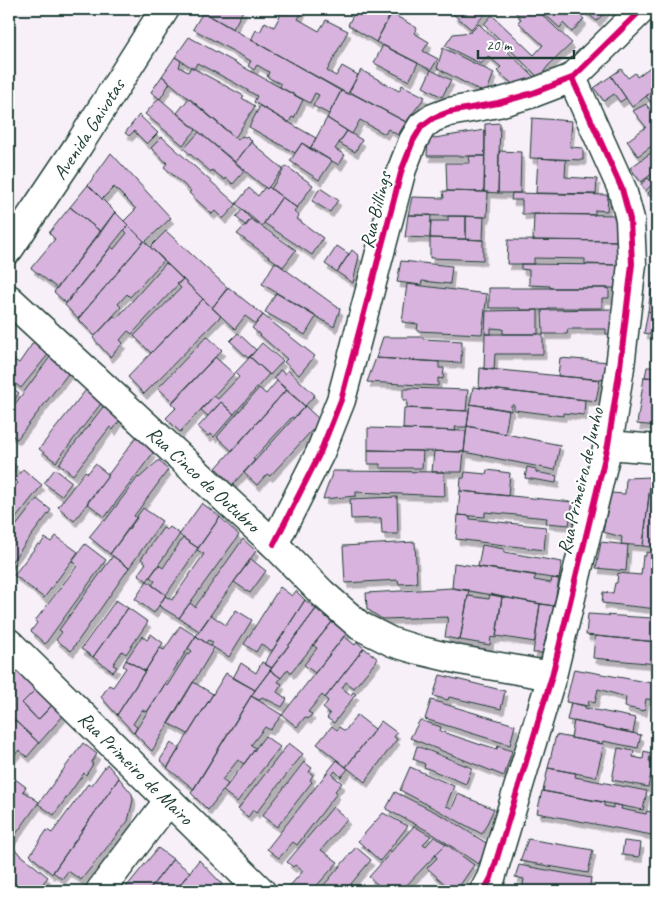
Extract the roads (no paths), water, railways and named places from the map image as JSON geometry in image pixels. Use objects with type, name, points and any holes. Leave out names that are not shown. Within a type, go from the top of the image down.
[{"type":"street","name":"Avenida Gaivotas","points":[[9,249],[78,146],[165,9]]},
{"type":"street","name":"Rua Billings","points":[[274,544],[320,453],[341,400],[402,169],[413,141],[422,126],[433,118],[449,112],[498,103],[533,93],[572,78],[642,9]]},
{"type":"street","name":"Rua Primeiro de Junho","points":[[484,891],[491,878],[552,676],[608,445],[620,367],[632,264],[630,219],[622,189],[572,78]]},
{"type":"street","name":"Rua Cinco de Outubro","points":[[9,299],[274,544],[322,594],[360,626],[392,642],[460,660],[552,676]]},
{"type":"street","points":[[608,445],[657,449]]},
{"type":"street","name":"Rua Primeiro de Mairo","points":[[9,643],[261,891]]},
{"type":"street","points":[[100,891],[169,800]]}]
